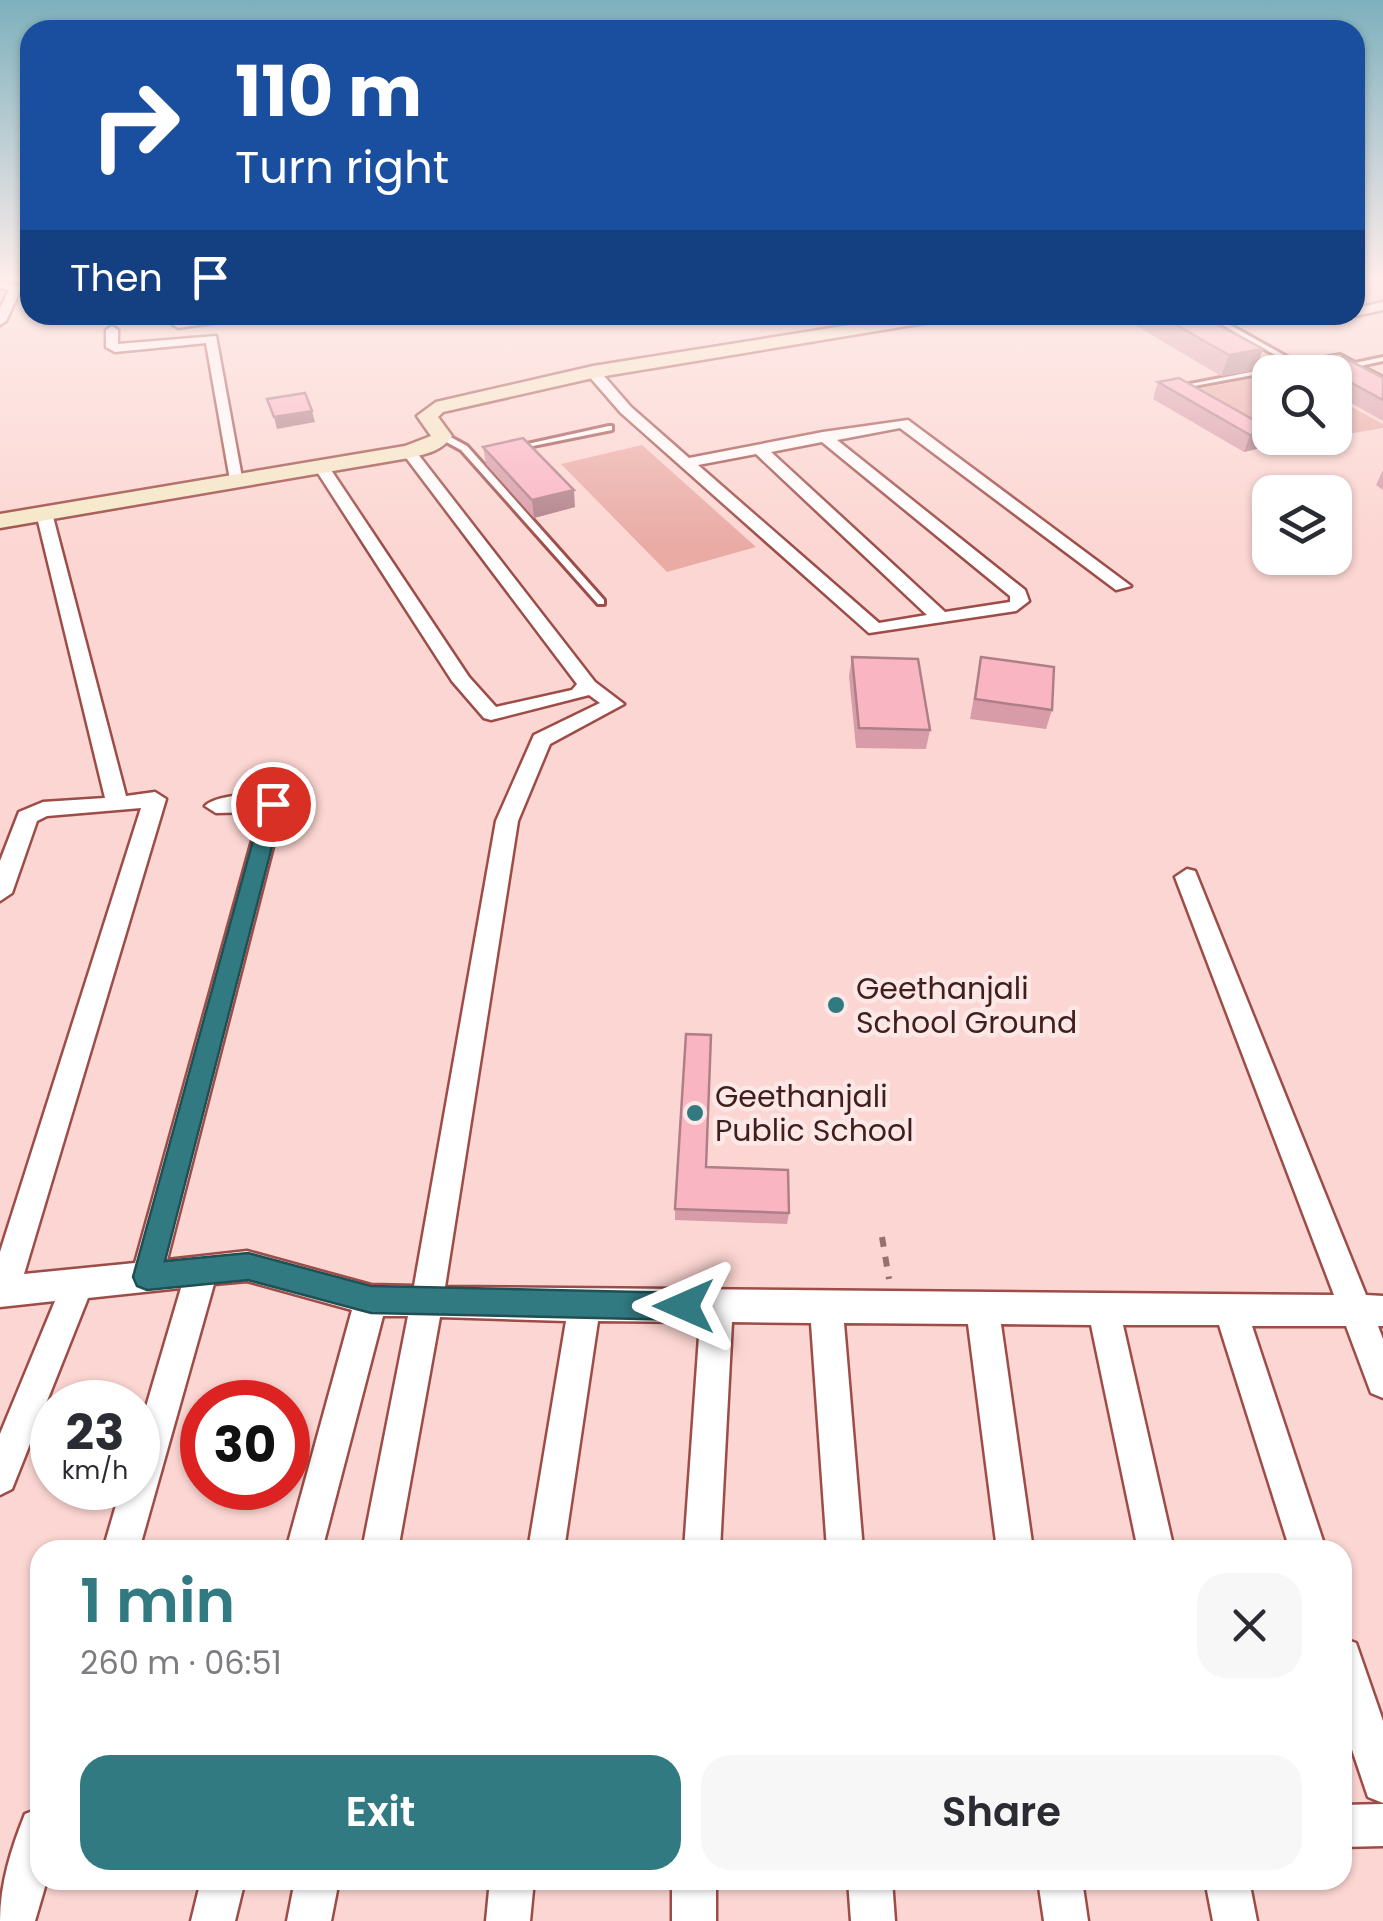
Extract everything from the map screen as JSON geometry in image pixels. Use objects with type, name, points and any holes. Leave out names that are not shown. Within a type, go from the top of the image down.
[{"type":"street","points":[[217,367],[238,480]]},
{"type":"street","points":[[0,521],[409,452],[436,443],[442,436],[427,416],[436,408],[626,367]]},
{"type":"street","points":[[593,372],[626,410],[875,629],[1016,606],[1019,594],[823,436]]},
{"type":"street","points":[[686,463],[904,423],[1122,586]]},
{"type":"street","points":[[758,448],[942,618]]},
{"type":"street","points":[[382,1540],[428,1302],[507,822],[541,740],[614,704],[587,685],[584,676],[409,452]]},
{"type":"street","points":[[322,467],[462,682],[486,711],[500,714],[546,703],[579,694],[587,685]]},
{"type":"street","points":[[44,513],[117,804]]},
{"type":"street","points":[[0,893],[27,817],[44,810],[156,799],[1,1292],[248,1266],[371,1300],[584,1306],[982,1306],[1369,1312]]},
{"type":"street","points":[[147,1277],[273,804],[216,806]]},
{"type":"street","points":[[1187,877],[1369,1312],[1383,1381]]},
{"type":"street","points":[[124,1540],[202,1271]]},
{"type":"street","points":[[0,1476],[78,1284]]},
{"type":"street","points":[[307,1540],[371,1300]]},
{"type":"street","points":[[826,1305],[844,1540]]},
{"type":"street","points":[[548,1540],[584,1306]]},
{"type":"street","points":[[703,1540],[717,1306]]},
{"type":"street","points":[[982,1306],[1014,1540]]},
{"type":"street","points":[[1104,1310],[1154,1540]]},
{"type":"street","points":[[1231,1312],[1305,1540]]},
{"type":"street","points":[[1352,1687],[1383,1782]]},
{"type":"street","points":[[1352,1826],[1383,1825]]},
{"type":"street","points":[[14,1921],[30,1864]]},
{"type":"street","points":[[214,1921],[220,1890]]},
{"type":"street","points":[[310,1921],[315,1890]]},
{"type":"street","points":[[508,1921],[511,1890]]},
{"type":"street","points":[[694,1890],[694,1921]]},
{"type":"street","points":[[871,1890],[873,1921]]},
{"type":"street","points":[[1061,1890],[1066,1921]]},
{"type":"street","points":[[1229,1890],[1235,1921]]},
{"type":"lane","points":[[1357,367],[1383,380]]},
{"type":"lane","points":[[1170,390],[1252,374]]},
{"type":"lane","points":[[506,449],[609,428]]},
{"type":"lane","points":[[442,436],[471,456],[600,602]]},
{"type":"lane","points":[[471,456],[488,453]]},
{"type":"path","points":[[882,1237],[894,1307]]},
{"type":"shaded area","points":[[1252,378],[1252,435],[1177,393]]},
{"type":"shaded area","points":[[1352,407],[1383,424],[1383,428],[1352,433]]},
{"type":"shaded area","points":[[642,445],[756,547],[667,572],[561,464]]},
{"type":"building","points":[[1352,367],[1361,367],[1383,378],[1383,400],[1352,383]]},
{"type":"building","points":[[1179,378],[1252,419],[1252,434],[1250,435],[1158,382]]},
{"type":"building","points":[[305,393],[312,411],[274,417],[267,399]]},
{"type":"building","points":[[523,438],[574,490],[532,500],[483,447]]},
{"type":"building","points":[[852,657],[918,659],[930,730],[859,728]]},
{"type":"building","points":[[981,657],[1054,667],[1052,710],[975,699]]},
{"type":"building","name":"Geethanjali Public School","points":[[686,1034],[711,1035],[706,1167],[788,1170],[789,1213],[675,1209]]},
{"type":"place","name":"Geethanjali School Ground","points":[[836,1005]]},
{"type":"place","name":"Geethanjali Public School","points":[[695,1113]]},
{"type":"route","points":[[273,804],[147,1277],[248,1266],[371,1300],[684,1306]]}]
